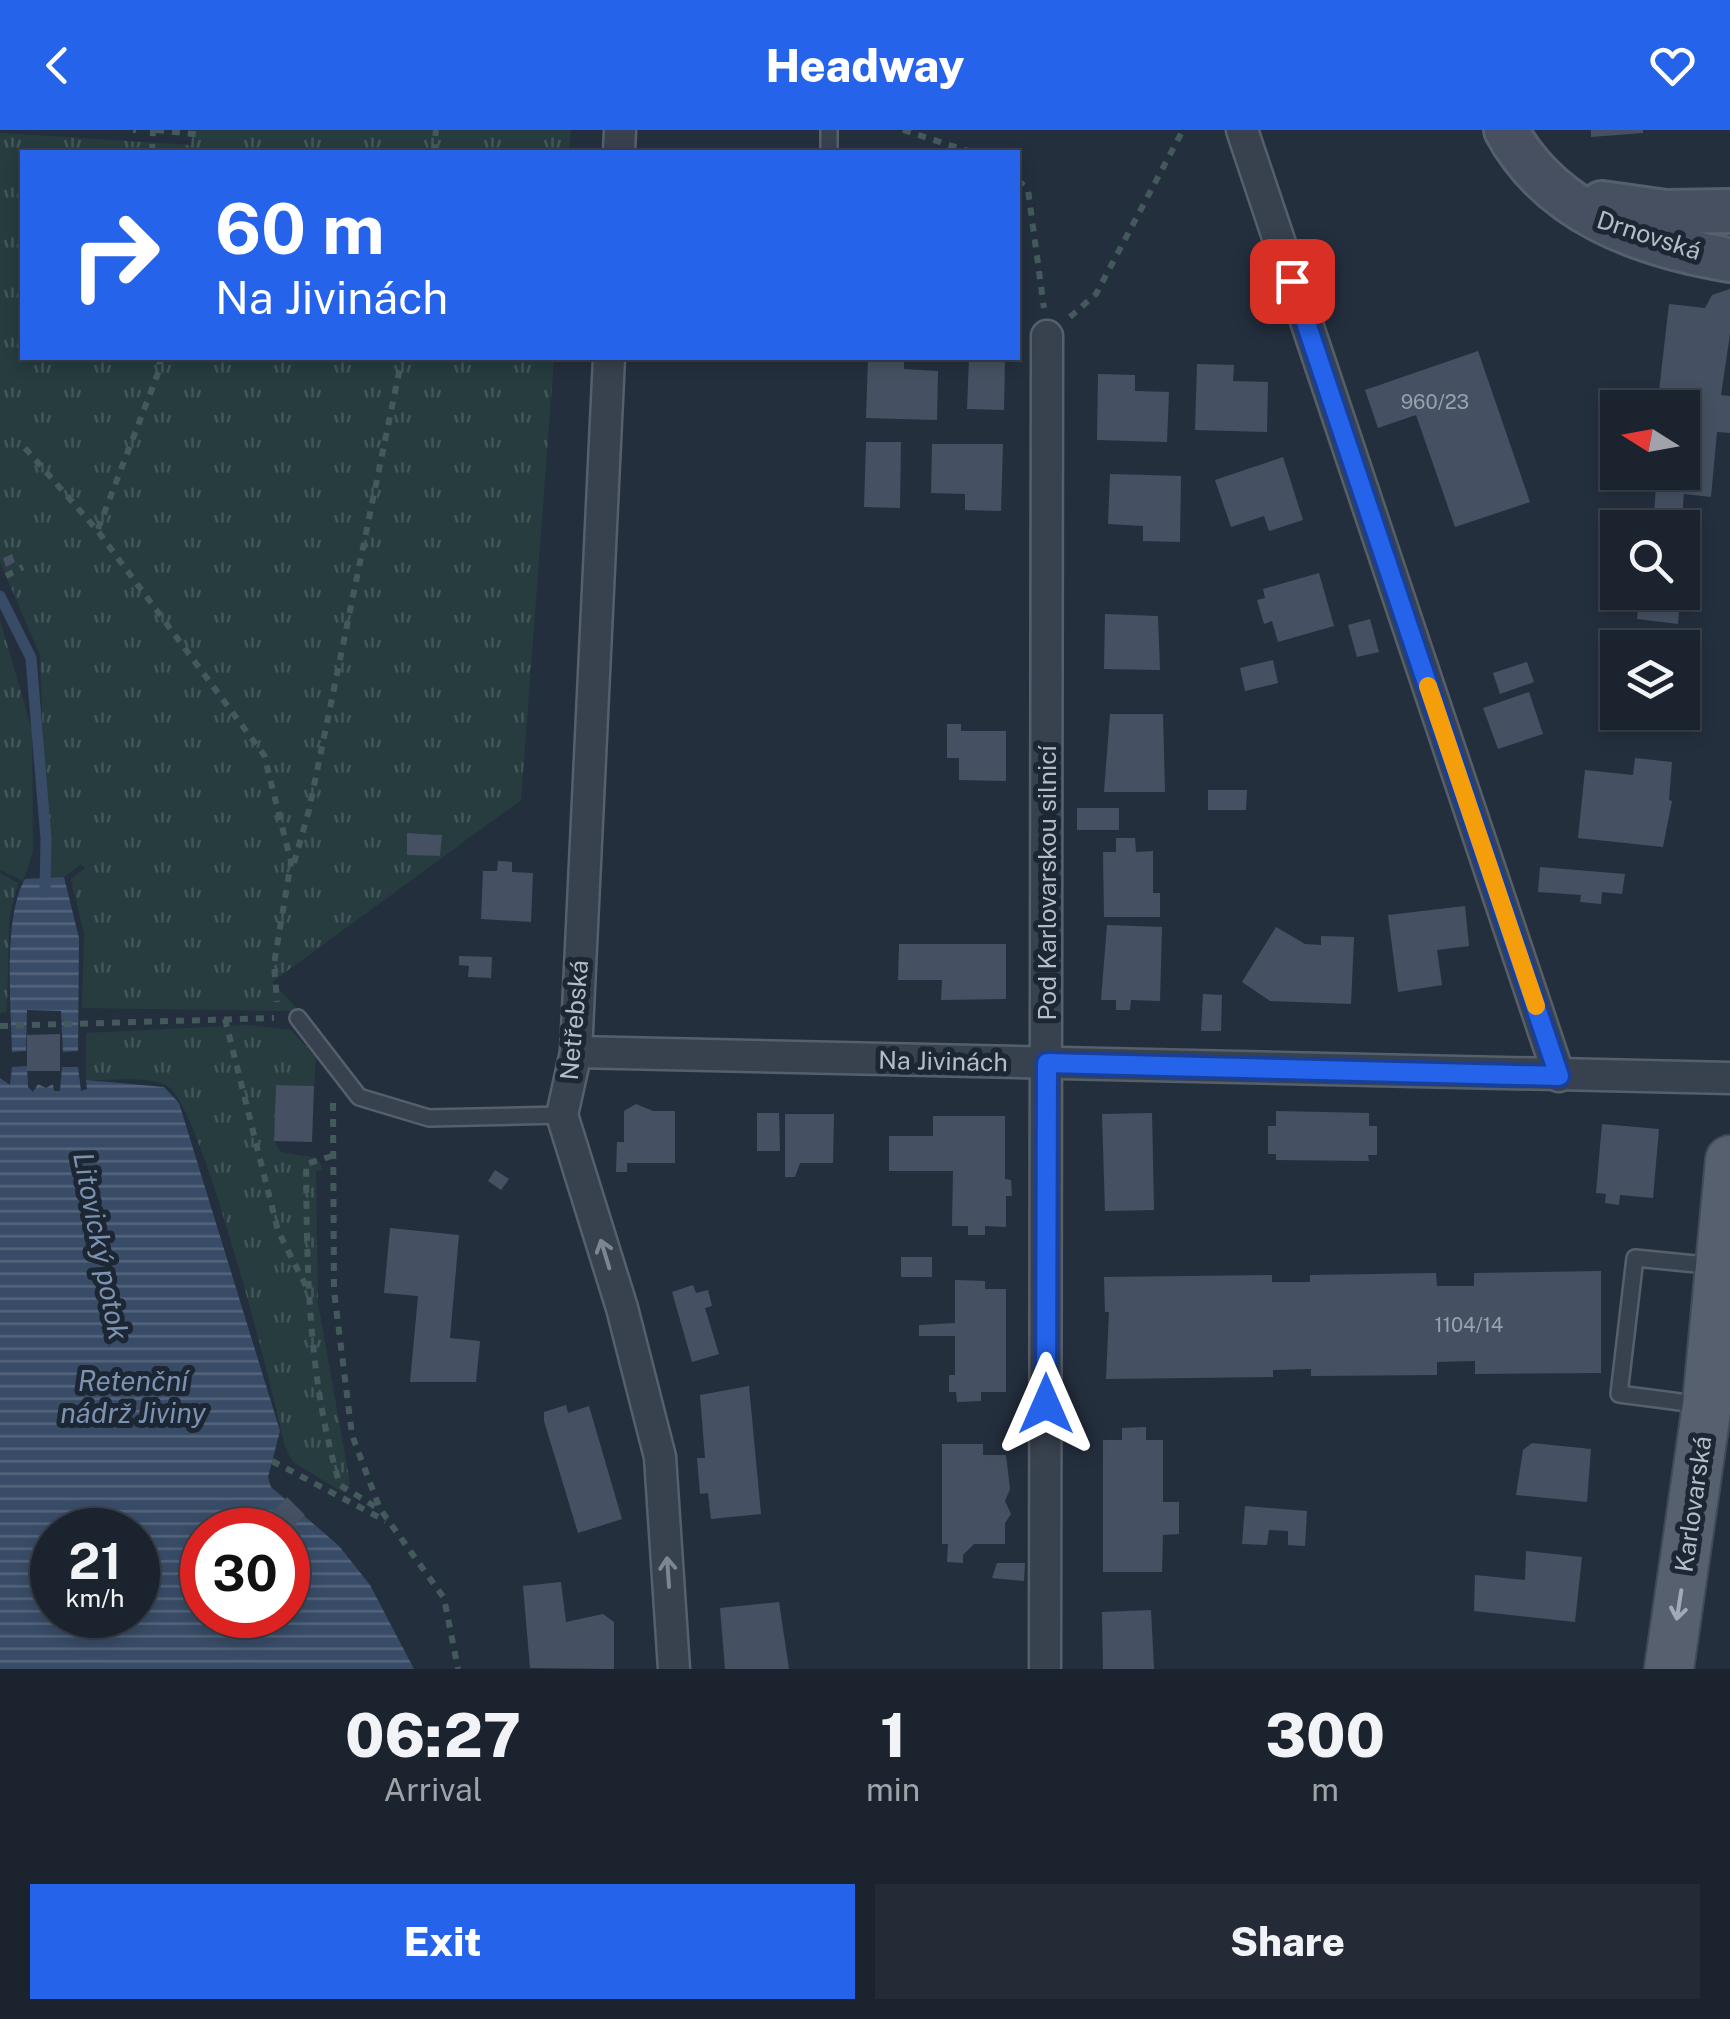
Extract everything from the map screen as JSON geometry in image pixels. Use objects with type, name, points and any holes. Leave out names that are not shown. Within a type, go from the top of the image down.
[{"type":"main road","name":"Drnovská","points":[[1516,147],[1572,194],[1611,205],[1666,212],[1730,210]]},
{"type":"main road","name":"Drnovská","points":[[1516,147],[1568,202],[1595,219],[1730,260]]},
{"type":"main road","name":"Karlovarská","points":[[1669,1669],[1706,1405],[1730,1160]]},
{"type":"street","points":[[1242,130],[1559,1076]]},
{"type":"street","name":"Pod Karlovarskou silnicí","points":[[1045,1669],[1047,336]]},
{"type":"street","name":"Netřebská","points":[[609,360],[576,1052],[562,1115],[622,1308],[660,1457],[674,1669]]},
{"type":"street","name":"Na Jivinách","points":[[576,1052],[1730,1078]]},
{"type":"lane","points":[[298,1018],[359,1097],[429,1118],[562,1115]]},
{"type":"lane","points":[[1706,1405],[1619,1394],[1636,1258],[1720,1267]]},
{"type":"path","points":[[154,130],[202,135]]},
{"type":"path","points":[[903,130],[965,150]]},
{"type":"path","points":[[1047,336],[1096,294],[1183,130]]},
{"type":"path","points":[[1020,182],[1028,190],[1047,336]]},
{"type":"path","points":[[97,530],[160,360]]},
{"type":"path","points":[[288,884],[309,810],[402,360]]},
{"type":"path","points":[[4,1026],[279,1018],[274,964],[291,862],[264,755],[97,530],[25,448]]},
{"type":"path","points":[[6,576],[23,567]]},
{"type":"path","points":[[225,1019],[278,1231],[307,1289]]},
{"type":"path","points":[[334,1068],[334,1291],[350,1418],[380,1509],[444,1598],[458,1669]]},
{"type":"path","points":[[332,1156],[306,1164],[307,1289],[325,1436],[340,1486],[380,1509]]},
{"type":"path","points":[[272,1461],[391,1524]]},
{"type":"green space","points":[[193,130],[571,130],[569,150],[20,150],[20,360],[554,360],[521,800],[272,982],[316,1029],[294,1011],[82,1008],[84,934],[71,879],[85,868],[81,864],[64,877],[48,878],[40,655],[0,562],[0,133],[191,145]],"holes":[[[407,833],[441,835],[440,856],[407,855]]]},
{"type":"green space","points":[[0,620],[32,730],[33,851],[23,881],[0,870]]},
{"type":"green space","points":[[0,873],[18,883],[9,919],[7,1011],[0,1014]]},
{"type":"green space","points":[[248,1025],[291,1030],[316,1057],[314,1086],[276,1085],[274,1141],[281,1152],[317,1158],[323,1169],[316,1172],[318,1303],[350,1483],[344,1493],[293,1462],[285,1447],[235,1255],[200,1146],[183,1108],[169,1087],[161,1083],[86,1080],[86,1033]]},
{"type":"water","points":[[64,877],[79,938],[78,1051],[63,1052],[61,1011],[27,1010],[26,1051],[12,1052],[10,963],[18,895],[25,879]]},
{"type":"water","name":"Retenční nádrž Jiviny","points":[[27,1066],[28,1087],[33,1092],[38,1084],[46,1088],[53,1084],[54,1091],[60,1091],[62,1067],[78,1067],[81,1091],[87,1089],[86,1080],[164,1087],[179,1103],[280,1431],[268,1477],[271,1487],[295,1508],[180,1508],[180,1638],[310,1638],[310,1521],[339,1546],[370,1585],[414,1669],[0,1669],[0,1078],[10,1085],[12,1067]]},
{"type":"building","points":[[1591,130],[1643,130],[1643,133],[1591,137]]},
{"type":"building","points":[[1730,289],[1730,334],[1721,395],[1730,396],[1730,433],[1717,432],[1711,497],[1684,494],[1683,510],[1654,510],[1656,490],[1700,490],[1700,390],[1659,390],[1669,304],[1705,308],[1712,295]]},
{"type":"building","points":[[1478,351],[1530,502],[1455,527],[1416,415],[1378,428],[1365,390]]},
{"type":"building","points":[[868,360],[904,360],[904,369],[938,371],[937,420],[866,418]]},
{"type":"building","points":[[969,360],[1005,360],[1004,410],[967,409]]},
{"type":"building","points":[[1197,364],[1234,365],[1233,381],[1268,382],[1267,432],[1195,430]]},
{"type":"building","points":[[1098,374],[1135,375],[1135,391],[1169,392],[1167,442],[1097,440]]},
{"type":"building","points":[[866,442],[901,442],[900,508],[864,507]]},
{"type":"building","points":[[932,444],[1003,444],[1001,511],[965,510],[965,494],[931,493]]},
{"type":"building","points":[[1283,457],[1303,520],[1269,531],[1264,516],[1231,527],[1215,480]]},
{"type":"building","points":[[1110,474],[1181,476],[1180,542],[1143,541],[1143,526],[1108,524]]},
{"type":"building","points":[[12,554],[15,562],[6,567],[3,558]]},
{"type":"building","points":[[1319,573],[1334,626],[1278,642],[1272,621],[1264,624],[1257,600],[1265,598],[1263,589]]},
{"type":"building","points":[[1638,610],[1679,610],[1678,624],[1637,619]]},
{"type":"building","points":[[1105,614],[1158,616],[1160,670],[1104,669]]},
{"type":"building","points":[[1370,619],[1379,652],[1357,657],[1348,625]]},
{"type":"building","points":[[1273,660],[1278,683],[1245,691],[1240,668]]},
{"type":"building","points":[[1527,662],[1534,682],[1500,694],[1493,673]]},
{"type":"building","points":[[1529,692],[1543,734],[1498,749],[1483,708]]},
{"type":"building","points":[[1110,714],[1163,714],[1165,792],[1104,792]]},
{"type":"building","points":[[947,724],[961,724],[961,731],[1006,731],[1006,781],[959,780],[959,758],[947,758]]},
{"type":"building","points":[[1635,758],[1672,762],[1672,801],[1663,847],[1578,838],[1585,770],[1633,775]]},
{"type":"building","points":[[1208,790],[1247,790],[1246,810],[1208,810]]},
{"type":"building","points":[[1077,808],[1119,808],[1119,830],[1077,830]]},
{"type":"building","points":[[407,833],[442,835],[440,856],[407,855]]},
{"type":"building","points":[[1116,838],[1135,838],[1136,852],[1153,851],[1153,893],[1160,893],[1160,917],[1104,917],[1103,852],[1116,852]]},
{"type":"building","points":[[498,861],[512,862],[512,872],[533,873],[531,922],[481,919],[483,871],[497,871]]},
{"type":"building","points":[[1540,867],[1625,874],[1622,894],[1602,892],[1601,904],[1580,902],[1581,895],[1538,892]]},
{"type":"building","points":[[1465,906],[1469,946],[1437,950],[1442,985],[1398,992],[1388,915]]},
{"type":"building","points":[[1107,925],[1162,927],[1160,1001],[1131,1000],[1130,1010],[1116,1010],[1116,1000],[1101,1000]]},
{"type":"building","points":[[1276,927],[1305,944],[1321,945],[1321,936],[1354,937],[1351,1004],[1270,1001],[1242,982]]},
{"type":"building","points":[[899,944],[1006,944],[1006,999],[941,1000],[942,980],[898,980]]},
{"type":"building","points":[[459,956],[492,957],[491,978],[468,977],[469,966],[459,965]]},
{"type":"building","points":[[1203,994],[1222,995],[1221,1031],[1201,1031]]},
{"type":"building","points":[[60,1034],[60,1071],[27,1071],[27,1035]]},
{"type":"building","points":[[276,1085],[314,1086],[312,1142],[274,1141]]},
{"type":"building","points":[[636,1104],[653,1111],[675,1111],[675,1163],[627,1163],[627,1172],[616,1172],[617,1142],[624,1142],[624,1111]]},
{"type":"building","points":[[1276,1111],[1369,1113],[1369,1126],[1377,1126],[1377,1155],[1368,1155],[1369,1161],[1276,1160],[1276,1154],[1268,1154],[1268,1126],[1276,1126]]},
{"type":"building","points":[[757,1113],[779,1113],[780,1151],[757,1151]]},
{"type":"building","points":[[1152,1113],[1154,1210],[1105,1211],[1102,1114]]},
{"type":"building","points":[[785,1114],[834,1114],[833,1163],[800,1163],[795,1177],[785,1177]]},
{"type":"building","points":[[933,1116],[1005,1116],[1005,1179],[1011,1180],[1012,1196],[1006,1196],[1006,1227],[985,1226],[985,1235],[968,1235],[968,1226],[952,1226],[953,1171],[889,1171],[889,1136],[933,1136]]},
{"type":"building","points":[[1602,1124],[1659,1129],[1653,1198],[1620,1195],[1619,1205],[1605,1203],[1606,1194],[1596,1193]]},
{"type":"building","points":[[495,1170],[509,1179],[501,1190],[488,1181]]},
{"type":"building","points":[[390,1228],[459,1235],[450,1338],[480,1341],[476,1382],[410,1382],[418,1296],[384,1293]]},
{"type":"building","points":[[901,1257],[932,1257],[932,1277],[901,1277]]},
{"type":"building","points":[[1601,1271],[1601,1373],[1475,1374],[1475,1361],[1437,1362],[1437,1375],[1311,1376],[1311,1369],[1273,1370],[1273,1377],[1106,1379],[1109,1312],[1105,1312],[1104,1277],[1272,1275],[1272,1282],[1310,1282],[1310,1275],[1436,1273],[1437,1286],[1474,1286],[1474,1273]]},
{"type":"building","points":[[955,1280],[985,1281],[985,1289],[1006,1289],[1006,1392],[981,1392],[981,1401],[957,1402],[956,1392],[949,1392],[949,1375],[955,1375],[955,1336],[919,1336],[919,1325],[955,1323]]},
{"type":"building","points":[[693,1285],[696,1293],[708,1290],[712,1306],[705,1308],[719,1354],[692,1362],[672,1292]]},
{"type":"building","points":[[749,1386],[761,1514],[711,1519],[708,1493],[700,1494],[697,1458],[705,1458],[700,1395]]},
{"type":"building","points":[[566,1405],[568,1413],[589,1406],[622,1519],[578,1533],[544,1421],[544,1412]]},
{"type":"building","points":[[1146,1427],[1146,1440],[1163,1440],[1163,1502],[1179,1502],[1179,1534],[1163,1535],[1162,1572],[1103,1572],[1103,1440],[1122,1440],[1122,1428]]},
{"type":"building","points":[[1532,1443],[1591,1449],[1587,1502],[1516,1495],[1523,1450]]},
{"type":"building","points":[[942,1444],[983,1444],[983,1455],[1006,1455],[1010,1489],[1005,1501],[1011,1514],[1005,1523],[1005,1544],[974,1544],[963,1555],[963,1563],[947,1562],[948,1544],[942,1544]]},
{"type":"building","points":[[287,1497],[298,1508],[276,1508]]},
{"type":"building","points":[[1245,1506],[1307,1511],[1305,1546],[1288,1545],[1288,1531],[1269,1530],[1267,1545],[1242,1544]]},
{"type":"building","points":[[1526,1551],[1582,1557],[1575,1622],[1474,1611],[1475,1575],[1525,1580]]},
{"type":"building","points":[[997,1563],[1025,1563],[1024,1581],[992,1578]]},
{"type":"building","points":[[561,1582],[566,1622],[603,1614],[614,1622],[614,1669],[530,1668],[523,1586]]},
{"type":"building","points":[[779,1602],[789,1669],[725,1669],[720,1608]]},
{"type":"building","points":[[1151,1610],[1154,1669],[1103,1669],[1102,1612]]},
{"type":"waterway","name":"Litovický potok","points":[[0,596],[31,658],[46,839],[45,892]]},
{"type":"slow traffic","points":[[1428,686],[1536,1006]]},
{"type":"route","points":[[1046,1404],[1047,1063],[1559,1076],[1292,281]]}]
